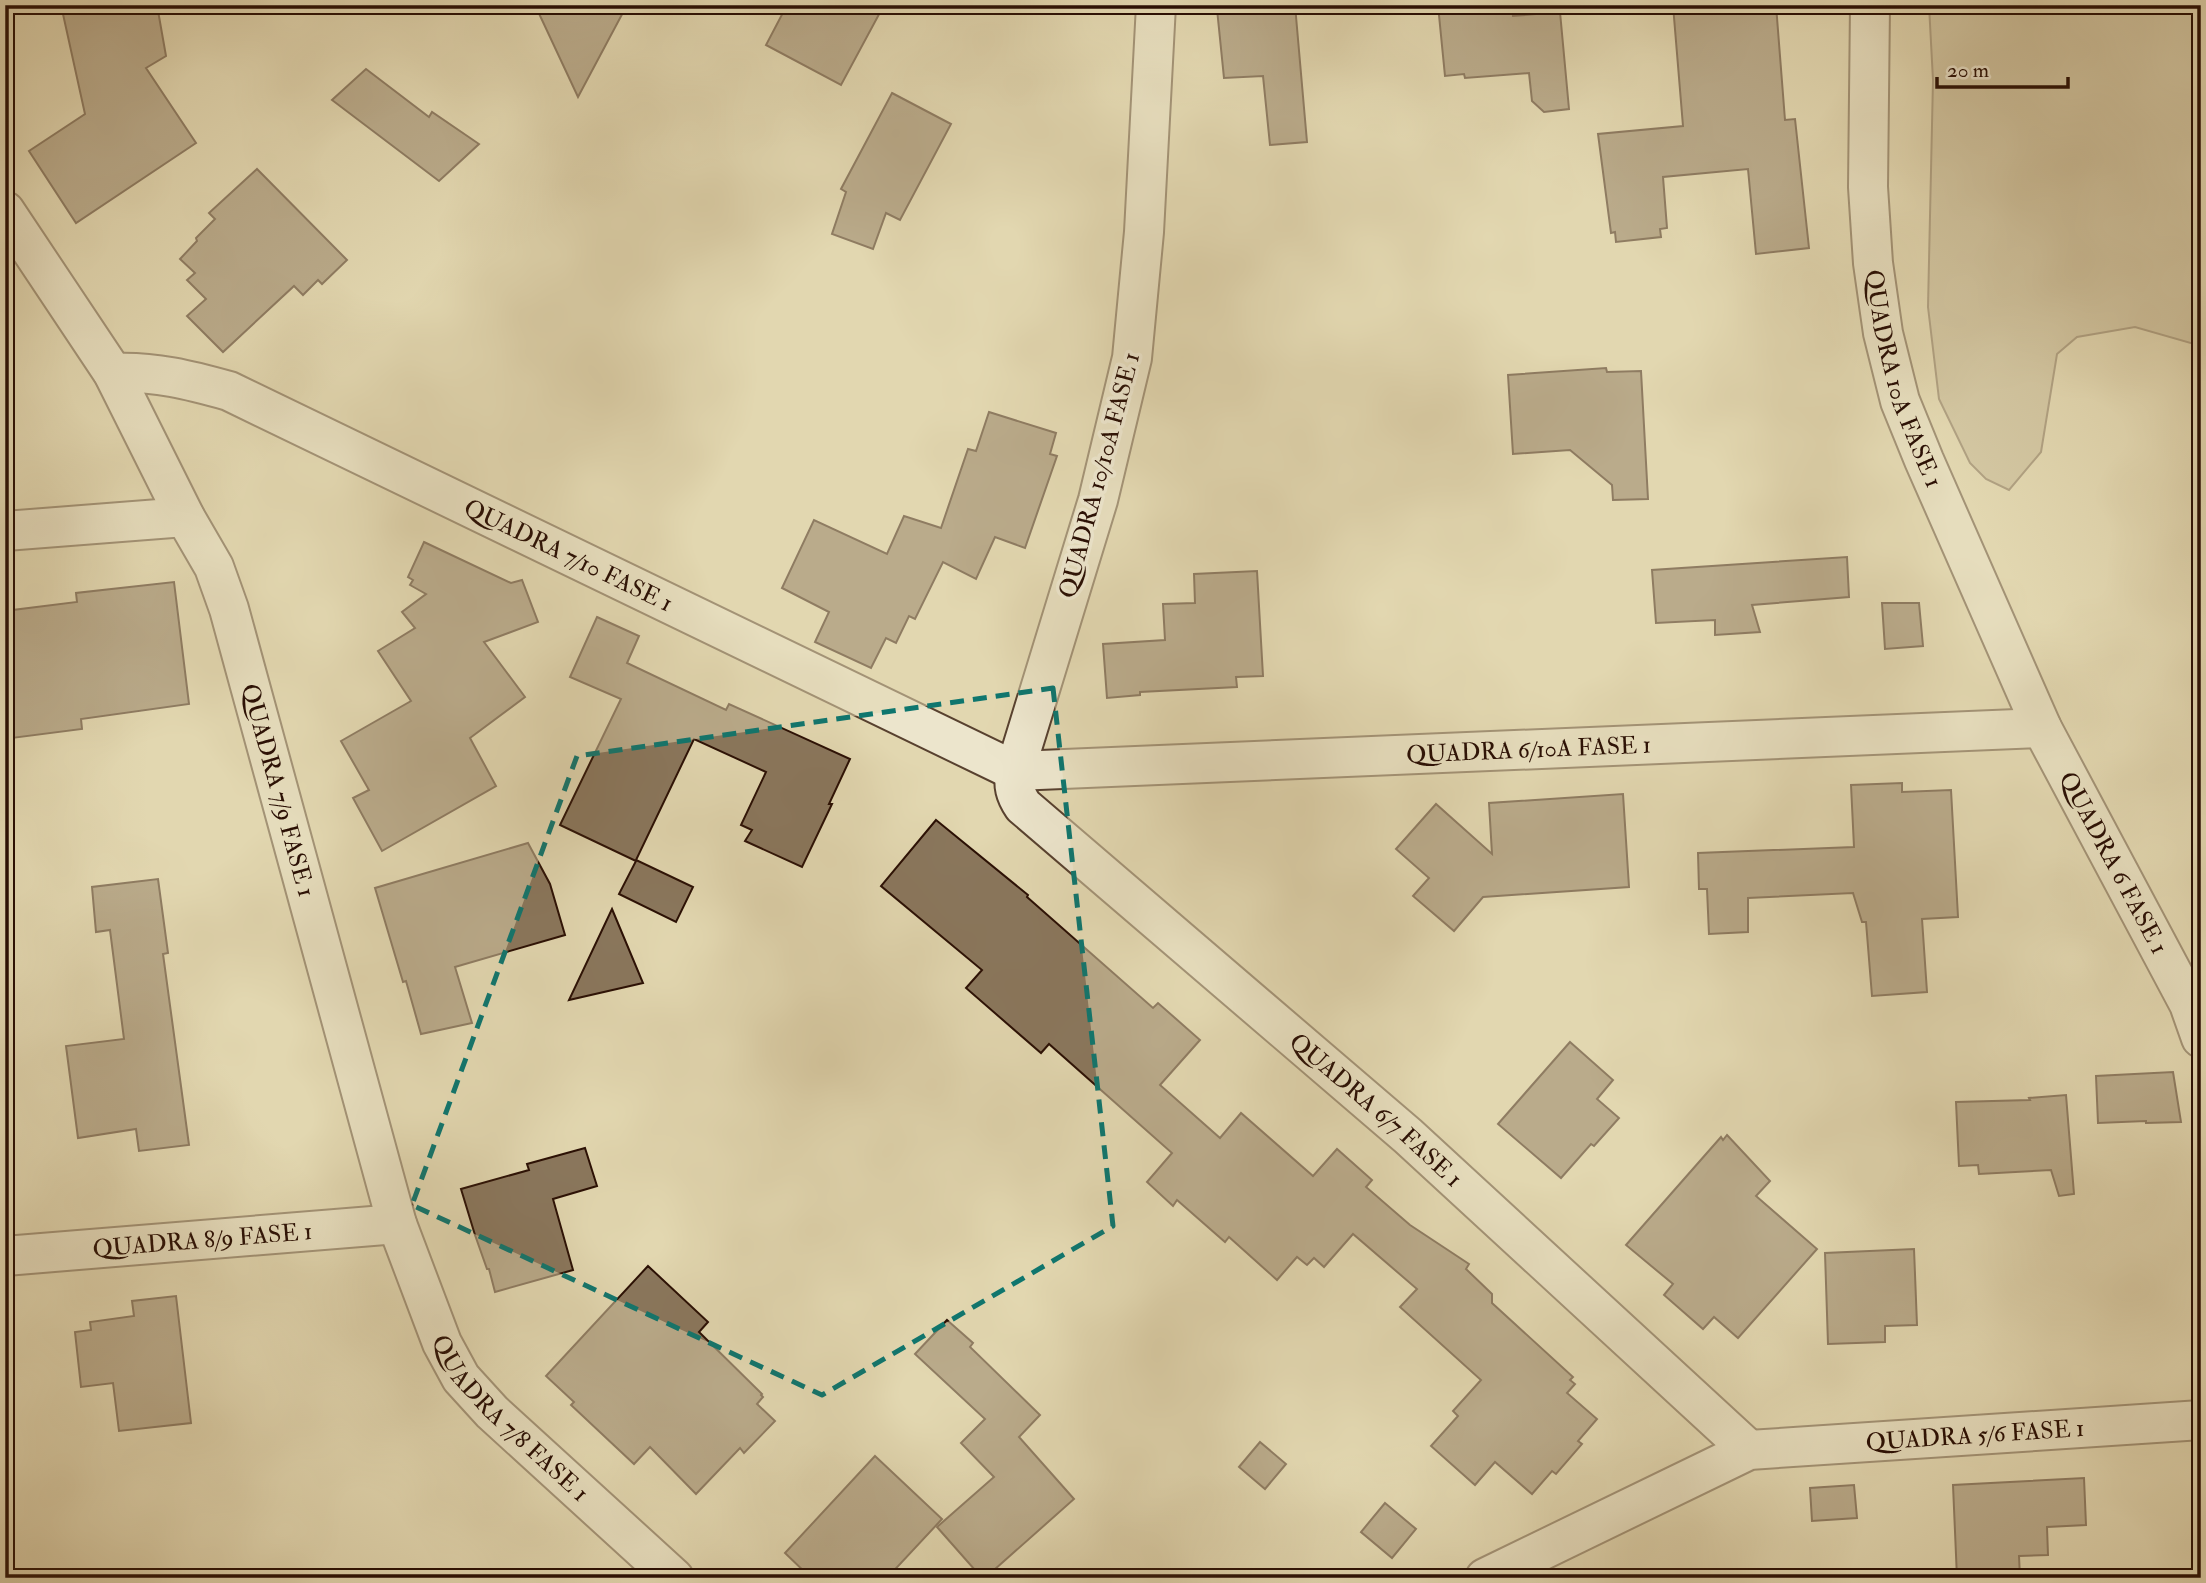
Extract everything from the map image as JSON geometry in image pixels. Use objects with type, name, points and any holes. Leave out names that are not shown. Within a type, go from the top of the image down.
[{"type":"street","name":"QUADRA 10/10A FASE 1","points":[[1015,771],[1098,500],[1132,358],[1144,232],[1156,5]]},
{"type":"street","name":"QUADRA 10A FASE 1","points":[[1870,5],[1868,187],[1873,263],[1884,333],[1905,413],[2042,728]]},
{"type":"street","name":"QUADRA 7/9 FASE 1","points":[[5,211],[113,373],[185,517],[214,567],[229,609],[397,1224]]},
{"type":"street","name":"QUADRA 7/10 FASE 1","points":[[113,373],[138,372],[178,377],[229,391],[1015,771]]},
{"type":"street","points":[[5,531],[185,517]]},
{"type":"street","name":"QUADRA 6/10A FASE 1","points":[[1015,771],[2042,728]]},
{"type":"street","name":"QUADRA 6 FASE 1","points":[[2042,728],[2189,1004],[2201,1038]]},
{"type":"street","name":"QUADRA 6/7 FASE 1","points":[[1015,771],[1013,785],[1023,806],[1408,1136],[1749,1450]]},
{"type":"street","name":"QUADRA 8/9 FASE 1","points":[[5,1256],[397,1224]]},
{"type":"street","name":"QUADRA 7/8 FASE 1","points":[[397,1224],[442,1343],[461,1378],[492,1412],[674,1578]]},
{"type":"street","name":"QUADRA 5/6 FASE 1","points":[[1749,1450],[2201,1420]]},
{"type":"street","points":[[1485,1578],[1749,1450]]},
{"type":"highlighted area","points":[[1053,688],[1113,1226],[822,1395],[412,1205],[577,756]]},
{"type":"shaded area","points":[[1929,5],[2201,5],[2201,346],[2135,327],[2077,337],[2057,354],[2041,452],[2009,490],[1986,479],[1970,463],[1939,399],[1928,307],[1933,80]]},
{"type":"building","points":[[61,5],[157,5],[166,56],[146,68],[196,143],[76,223],[29,151],[85,114]]},
{"type":"building","points":[[535,5],[627,5],[578,97]]},
{"type":"building","points":[[787,5],[884,5],[841,85],[766,45]]},
{"type":"building","points":[[1295,5],[1307,142],[1270,145],[1263,76],[1224,78],[1217,9]]},
{"type":"building","points":[[1438,5],[1512,5],[1513,16],[1560,12],[1569,109],[1544,112],[1532,101],[1529,73],[1465,78],[1464,74],[1445,76]]},
{"type":"building","points":[[1673,5],[1776,5],[1785,120],[1795,119],[1809,248],[1756,254],[1748,169],[1663,177],[1667,228],[1660,229],[1661,237],[1616,242],[1615,232],[1611,233],[1598,134],[1683,126]]},
{"type":"building","points":[[366,69],[429,117],[432,112],[479,144],[439,181],[332,100]]},
{"type":"building","points":[[892,93],[951,124],[900,220],[886,213],[873,249],[832,234],[846,192],[841,189]]},
{"type":"building","points":[[257,169],[347,260],[322,284],[318,280],[303,295],[294,286],[223,352],[187,316],[206,299],[187,280],[195,273],[180,259],[215,219],[209,213]]},
{"type":"building","points":[[1606,368],[1607,372],[1641,371],[1648,499],[1613,500],[1612,485],[1570,450],[1513,454],[1508,375]]},
{"type":"building","points":[[989,412],[1056,433],[1050,454],[1057,456],[1025,548],[995,537],[976,579],[943,562],[915,619],[909,616],[896,643],[886,638],[871,668],[815,642],[829,612],[782,588],[814,520],[887,554],[904,516],[941,528],[968,449],[976,451]]},
{"type":"building","points":[[424,542],[511,583],[522,580],[538,622],[484,642],[525,697],[470,738],[496,786],[382,851],[353,798],[369,790],[341,741],[411,701],[378,651],[415,628],[402,612],[426,594],[410,585],[413,580],[408,577]]},
{"type":"building","points":[[1847,557],[1849,597],[1752,605],[1760,632],[1715,635],[1715,620],[1656,623],[1652,570]]},
{"type":"building","points":[[1257,571],[1263,676],[1236,677],[1237,687],[1140,692],[1140,695],[1107,698],[1103,644],[1165,640],[1163,604],[1195,603],[1194,574]]},
{"type":"building","points":[[174,582],[189,704],[81,719],[82,729],[12,738],[9,712],[5,713],[5,611],[77,602],[76,593]]},
{"type":"building","points":[[1882,603],[1919,603],[1923,646],[1885,649]]},
{"type":"building","points":[[597,617],[639,636],[627,663],[726,710],[729,704],[850,759],[802,867],[745,841],[752,830],[741,825],[766,772],[694,739],[636,860],[693,887],[676,922],[619,894],[636,861],[560,825],[621,699],[570,677]]},
{"type":"building","points":[[1902,783],[1902,792],[1951,790],[1958,917],[1922,919],[1927,992],[1872,996],[1866,922],[1862,922],[1853,893],[1748,898],[1748,932],[1709,934],[1707,889],[1699,889],[1698,853],[1854,847],[1851,785]]},
{"type":"building","points":[[1623,794],[1629,887],[1483,897],[1454,931],[1413,896],[1429,878],[1396,849],[1436,804],[1492,854],[1489,803]]},
{"type":"building","points":[[936,820],[1028,895],[1027,897],[1153,1008],[1158,1003],[1200,1040],[1160,1085],[1220,1138],[1241,1113],[1313,1176],[1337,1149],[1372,1180],[1366,1187],[1410,1225],[1469,1264],[1466,1269],[1492,1294],[1492,1303],[1573,1377],[1570,1380],[1575,1384],[1567,1393],[1597,1419],[1578,1441],[1582,1444],[1556,1474],[1552,1471],[1532,1494],[1495,1462],[1475,1485],[1431,1446],[1458,1416],[1453,1411],[1481,1380],[1400,1307],[1417,1289],[1353,1234],[1324,1267],[1314,1258],[1307,1265],[1297,1257],[1277,1280],[1229,1237],[1225,1242],[1177,1200],[1173,1206],[1147,1182],[1172,1153],[1049,1044],[1041,1053],[966,988],[982,970],[881,886]]},
{"type":"building","points":[[528,843],[550,884],[565,935],[455,967],[472,1023],[421,1034],[375,888]]},
{"type":"building","points":[[158,879],[168,953],[163,954],[189,1145],[139,1151],[136,1129],[78,1138],[66,1046],[124,1039],[110,930],[96,932],[92,887]]},
{"type":"building","points":[[612,909],[643,983],[569,1000]]},
{"type":"building","points":[[1570,1042],[1613,1080],[1597,1099],[1619,1118],[1561,1178],[1498,1124]]},
{"type":"building","points":[[2173,1072],[2181,1122],[2098,1123],[2096,1076]]},
{"type":"building","points":[[2066,1095],[2074,1194],[2059,1196],[2051,1170],[1979,1174],[1978,1165],[1959,1166],[1956,1102],[2030,1100],[2029,1098]]},
{"type":"building","points":[[1727,1135],[1770,1181],[1756,1196],[1817,1249],[1738,1338],[1714,1317],[1703,1329],[1664,1295],[1673,1284],[1626,1245],[1721,1137],[1723,1140]]},
{"type":"building","points":[[585,1148],[597,1186],[553,1199],[573,1270],[495,1292],[461,1189],[529,1170],[527,1164]]},
{"type":"building","points":[[1914,1249],[1917,1325],[1885,1326],[1885,1342],[1828,1344],[1825,1253]]},
{"type":"building","points":[[648,1266],[708,1322],[699,1332],[762,1394],[763,1397],[757,1404],[775,1421],[744,1453],[740,1448],[696,1494],[650,1447],[634,1464],[571,1405],[574,1402],[546,1376]]},
{"type":"building","points":[[176,1296],[191,1423],[119,1431],[113,1383],[81,1387],[75,1332],[91,1330],[90,1322],[134,1316],[132,1301]]},
{"type":"building","points":[[947,1320],[973,1343],[970,1347],[1040,1415],[1019,1437],[1074,1499],[985,1578],[982,1578],[937,1527],[994,1477],[961,1443],[985,1419],[915,1354]]},
{"type":"building","points":[[1260,1442],[1286,1464],[1265,1489],[1239,1467]]},
{"type":"building","points":[[875,1456],[942,1519],[887,1578],[811,1578],[785,1553]]},
{"type":"building","points":[[2084,1478],[2086,1525],[2047,1527],[2048,1555],[2019,1556],[2020,1578],[1957,1578],[1953,1485]]},
{"type":"building","points":[[1854,1485],[1857,1518],[1812,1521],[1810,1488]]},
{"type":"building","points":[[1385,1503],[1416,1529],[1392,1558],[1361,1532]]}]
